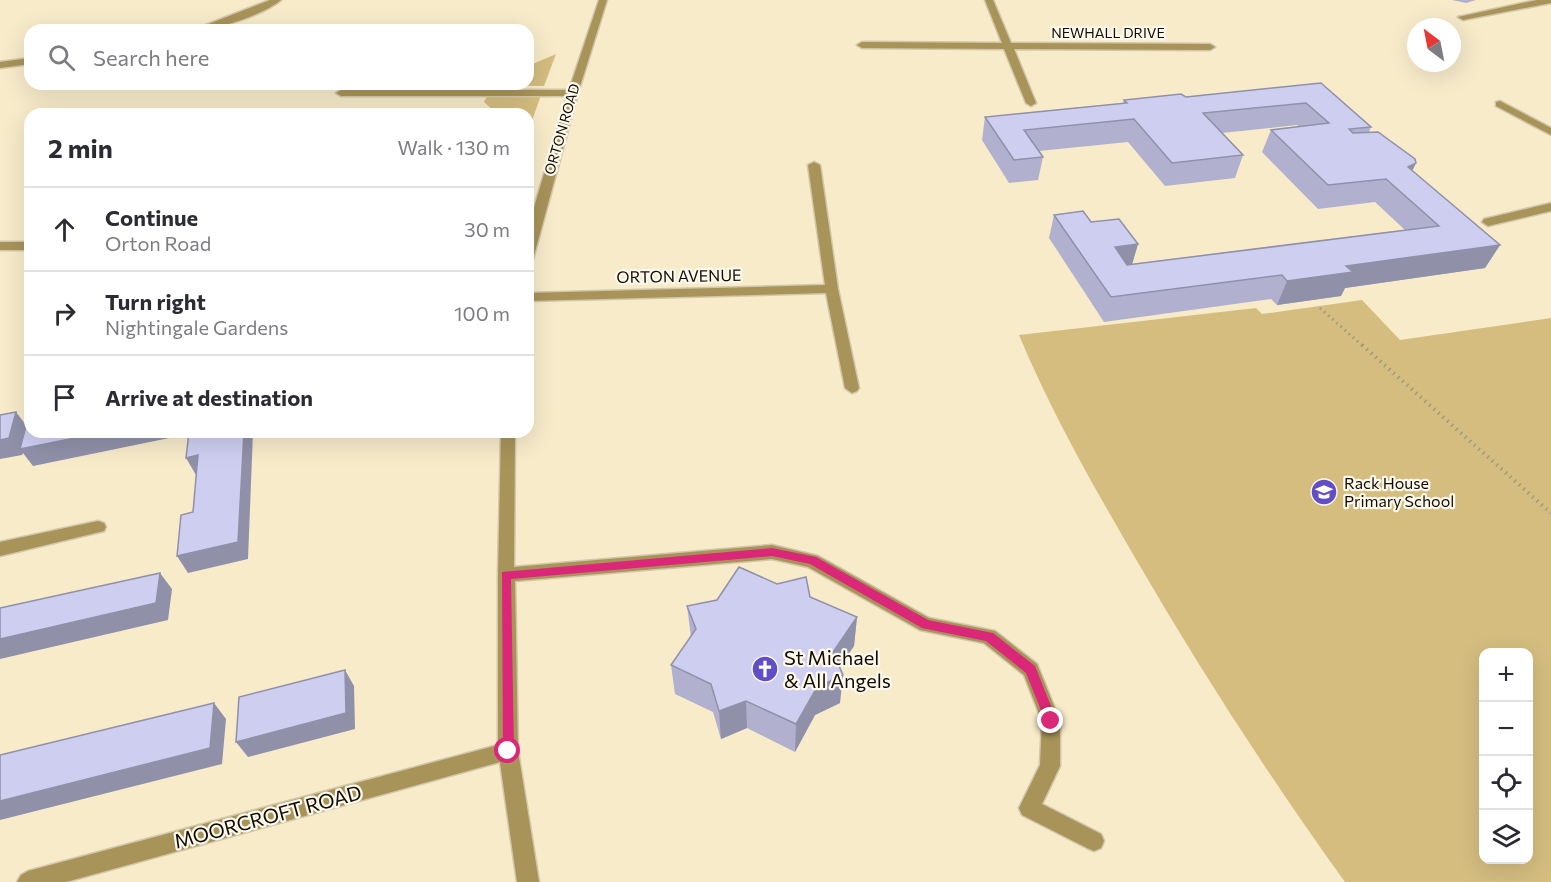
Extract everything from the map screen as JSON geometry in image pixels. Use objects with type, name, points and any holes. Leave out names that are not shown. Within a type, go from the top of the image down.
[{"type":"street","points":[[219,24],[277,0]]},
{"type":"street","name":"ORTON ROAD","points":[[534,225],[603,0]]},
{"type":"street","points":[[989,0],[1031,103]]},
{"type":"street","points":[[1463,17],[1551,0]]},
{"type":"street","points":[[1537,1],[1551,8]]},
{"type":"street","name":"NEWHALL DRIVE","points":[[862,45],[1210,47]]},
{"type":"street","points":[[0,65],[24,62]]},
{"type":"street","points":[[341,93],[573,93]]},
{"type":"street","points":[[1500,104],[1551,132]]},
{"type":"street","points":[[814,165],[832,289],[852,388]]},
{"type":"street","points":[[1488,222],[1551,207]]},
{"type":"street","points":[[0,246],[24,246]]},
{"type":"street","name":"ORTON AVENUE","points":[[534,297],[832,289]]},
{"type":"street","points":[[508,438],[506,575],[508,751],[528,882]]},
{"type":"street","points":[[0,549],[98,527]]},
{"type":"street","points":[[506,575],[772,552],[812,561],[926,625],[989,636],[1031,670],[1051,721],[1050,766],[1029,808],[1094,841]]},
{"type":"street","name":"MOORCROFT ROAD","points":[[30,882],[508,751]]},
{"type":"path","points":[[1320,308],[1551,513]]},
{"type":"shaded area","points":[[556,54],[544,86],[534,86],[534,63]]},
{"type":"shaded area","points":[[488,94],[541,95],[534,115],[534,108],[490,108],[484,102]]},
{"type":"shaded area","name":"Rack House Primary School","points":[[1362,300],[1400,340],[1551,318],[1551,882],[1345,882],[1263,764],[1161,602],[1074,450],[1019,335],[1256,308],[1262,314]]},
{"type":"building","points":[[1321,83],[1371,127],[1349,129],[1353,133],[1378,132],[1415,159],[1416,163],[1408,167],[1500,245],[1346,266],[1353,272],[1287,281],[1282,275],[1111,297],[1054,215],[1083,211],[1091,222],[1119,219],[1138,244],[1115,247],[1127,265],[1439,226],[1386,179],[1328,185],[1271,130],[1329,123],[1306,103],[1203,113],[1243,155],[1172,163],[1134,119],[1024,130],[1043,157],[1014,160],[985,117],[1127,103],[1124,100],[1181,94],[1186,97]]},
{"type":"building","points":[[16,412],[9,438],[0,440],[0,415]]},
{"type":"building","points":[[24,434],[24,438],[75,438],[20,449]]},
{"type":"building","points":[[188,438],[244,438],[238,542],[177,556],[181,515],[193,512],[198,455],[186,458]]},
{"type":"building","name":"St Michael & All Angels","points":[[739,567],[777,584],[806,577],[810,597],[857,617],[833,652],[843,675],[817,687],[796,724],[746,701],[719,711],[711,684],[671,665],[696,629],[687,606],[717,600]]},
{"type":"building","points":[[160,573],[156,603],[0,639],[0,608]]},
{"type":"building","points":[[345,670],[346,713],[236,742],[239,697]]},
{"type":"building","points":[[214,703],[210,748],[0,801],[0,755]]},
{"type":"place","name":"Rack House Primary School","points":[[1324,492]]},
{"type":"place","name":"St Michael & All Angels","points":[[765,669]]},
{"type":"route","points":[[508,751],[506,575],[772,552],[812,561],[926,625],[989,636],[1031,670],[1051,721]]}]
